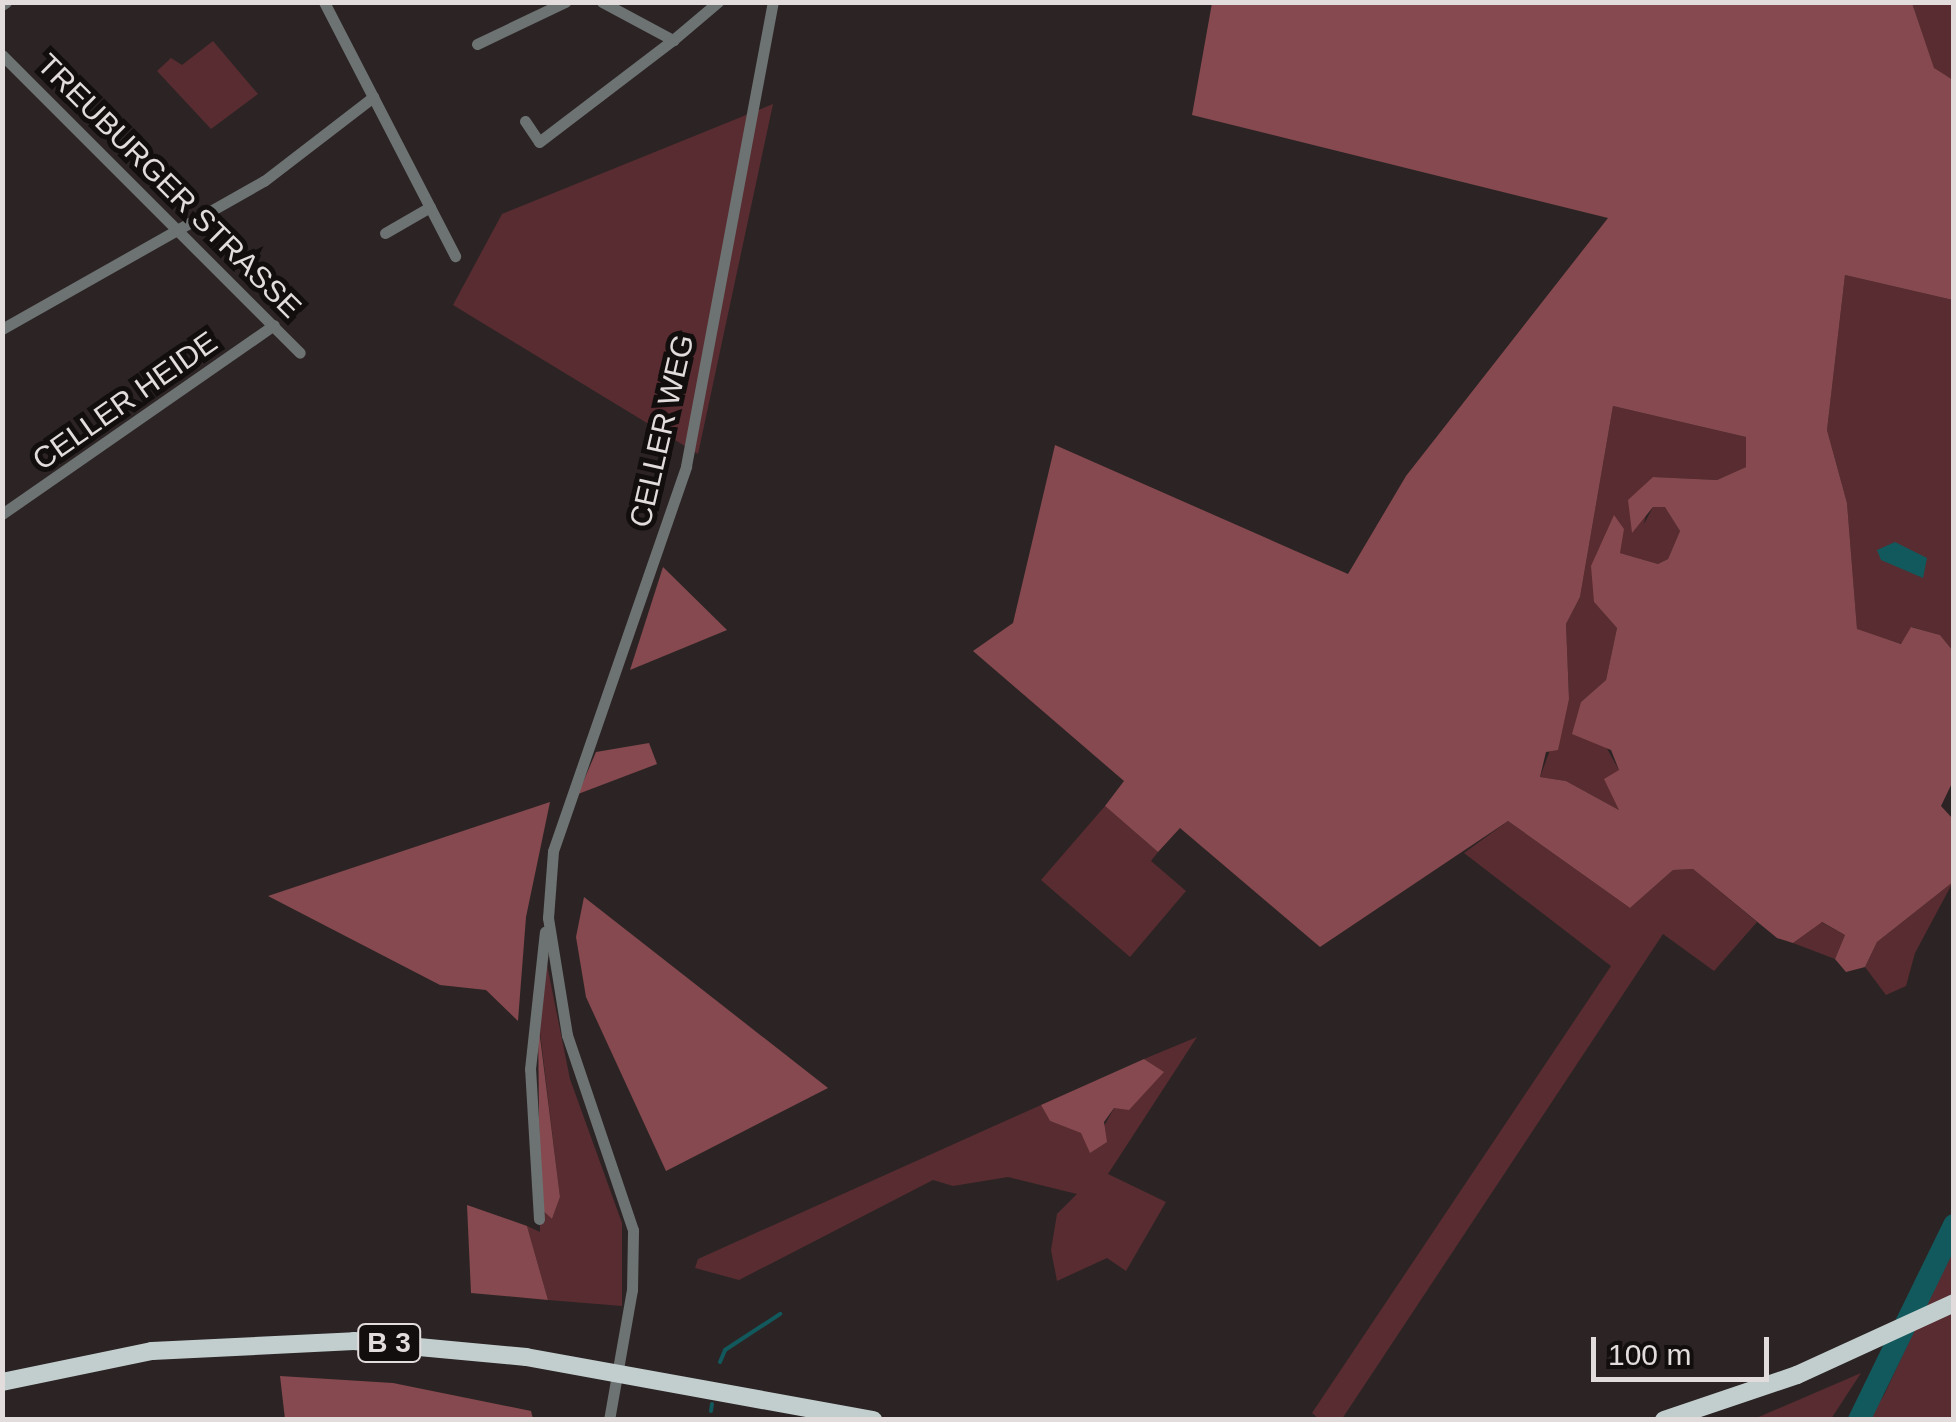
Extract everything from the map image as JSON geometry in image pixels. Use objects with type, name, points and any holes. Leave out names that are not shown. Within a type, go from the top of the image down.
[{"type":"highway","points":[[1664,1420],[1834,1360],[1954,1303]]},
{"type":"highway","name":"B 3","points":[[2,1382],[152,1351],[354,1341],[526,1356],[873,1420]]},
{"type":"street","points":[[324,2],[455,256]]},
{"type":"street","points":[[477,44],[565,2]]},
{"type":"street","points":[[602,2],[673,40]]},
{"type":"street","points":[[524,121],[539,142],[718,2]]},
{"type":"street","name":"CELLER WEG","points":[[539,1218],[530,1069],[563,814],[686,466],[773,2]]},
{"type":"street","name":"TREUBURGER STRASSE","points":[[2,56],[300,353]]},
{"type":"street","points":[[2,330],[264,180],[373,97]]},
{"type":"street","points":[[385,233],[430,207]]},
{"type":"street","name":"CELLER HEIDE","points":[[2,514],[274,325]]},
{"type":"street","name":"CELLER WEG","points":[[548,918],[572,1054],[630,1206],[636,1259],[610,1420]]},
{"type":"shaded area","points":[[1212,3],[1912,3],[1934,68],[1953,80],[1953,300],[1845,275],[1827,430],[1847,503],[1857,629],[1901,644],[1911,627],[1940,635],[1953,651],[1953,781],[1941,806],[1953,819],[1953,882],[1877,942],[1865,967],[1846,972],[1835,959],[1845,935],[1822,922],[1793,943],[1777,938],[1693,869],[1673,870],[1630,908],[1508,821],[1320,947],[1180,828],[1158,852],[1105,806],[1124,781],[973,651],[1013,623],[1055,445],[1348,574],[1406,476],[1608,218],[1192,115]],"holes":[[[1613,406],[1746,437],[1746,467],[1717,480],[1653,477],[1628,500],[1632,533],[1653,507],[1665,507],[1680,531],[1668,559],[1658,564],[1620,553],[1624,529],[1614,515],[1591,566],[1594,602],[1617,628],[1606,680],[1581,702],[1572,734],[1611,750],[1619,770],[1604,779],[1619,810],[1566,781],[1540,777],[1546,752],[1558,750],[1569,699],[1566,624],[1580,597]]]},
{"type":"shaded area","points":[[1912,3],[1953,3],[1953,80],[1934,69]]},
{"type":"shaded area","points":[[213,41],[258,94],[211,129],[157,71],[171,58],[182,65]]},
{"type":"shaded area","points":[[773,104],[698,454],[453,305],[502,214]]},
{"type":"shaded area","points":[[1845,275],[1953,300],[1953,651],[1940,635],[1912,627],[1902,644],[1857,630],[1847,503],[1827,430]]},
{"type":"shaded area","points":[[1613,406],[1746,437],[1746,467],[1717,480],[1653,477],[1644,524],[1653,507],[1665,506],[1680,531],[1668,559],[1658,564],[1620,553],[1594,602],[1617,628],[1606,680],[1581,702],[1619,770],[1621,811],[1566,781],[1540,777],[1569,699],[1566,624],[1580,597]]},
{"type":"shaded area","points":[[663,567],[727,630],[630,670]]},
{"type":"shaded area","points":[[649,743],[657,764],[578,794],[596,752]]},
{"type":"shaded area","points":[[550,802],[526,917],[518,1021],[486,990],[440,985],[268,896]]},
{"type":"shaded area","points":[[1105,806],[1158,852],[1151,861],[1186,891],[1130,957],[1041,880]]},
{"type":"shaded area","points":[[1508,821],[1630,908],[1673,870],[1693,869],[1757,922],[1714,971],[1663,934],[1342,1419],[1319,1419],[1312,1413],[1611,966],[1464,853]]},
{"type":"shaded area","points":[[1953,882],[1915,953],[1906,986],[1886,995],[1865,967],[1877,942]]},
{"type":"shaded area","points":[[584,897],[828,1088],[666,1171],[586,997],[576,937]]},
{"type":"shaded area","points":[[1821,922],[1845,935],[1835,959],[1793,943]]},
{"type":"shaded area","points":[[545,955],[570,1079],[622,1223],[622,1306],[548,1300],[527,1226],[540,1232],[540,1208],[552,1219],[560,1197],[539,1024]]},
{"type":"shaded area","points":[[538,1021],[560,1197],[552,1219],[540,1208]]},
{"type":"shaded area","points":[[1197,1037],[1108,1174],[1166,1202],[1126,1271],[1107,1258],[1057,1281],[1051,1250],[1057,1214],[1077,1194],[1008,1177],[953,1186],[933,1180],[739,1280],[695,1268],[698,1259],[1041,1105],[1050,1121],[1082,1133],[1090,1152],[1114,1108],[1163,1072],[1144,1059]]},
{"type":"shaded area","points":[[1144,1059],[1164,1072],[1129,1110],[1114,1108],[1104,1122],[1107,1142],[1090,1153],[1081,1133],[1050,1121],[1041,1105]]},
{"type":"shaded area","points":[[467,1205],[527,1226],[548,1300],[471,1293]]},
{"type":"shaded area","points":[[1953,1248],[1953,1419],[1868,1420],[1884,1395]]},
{"type":"shaded area","points":[[1861,1373],[1831,1419],[1754,1419]]},
{"type":"shaded area","points":[[280,1376],[393,1383],[531,1411],[533,1419],[285,1419]]},
{"type":"water","points":[[1895,542],[1927,558],[1923,578],[1881,560],[1877,550]]},
{"type":"waterway","points":[[1859,1420],[1954,1225]]},
{"type":"waterway","points":[[720,1362],[725,1350],[780,1314]]},
{"type":"waterway","points":[[711,1411],[712,1404]]}]
